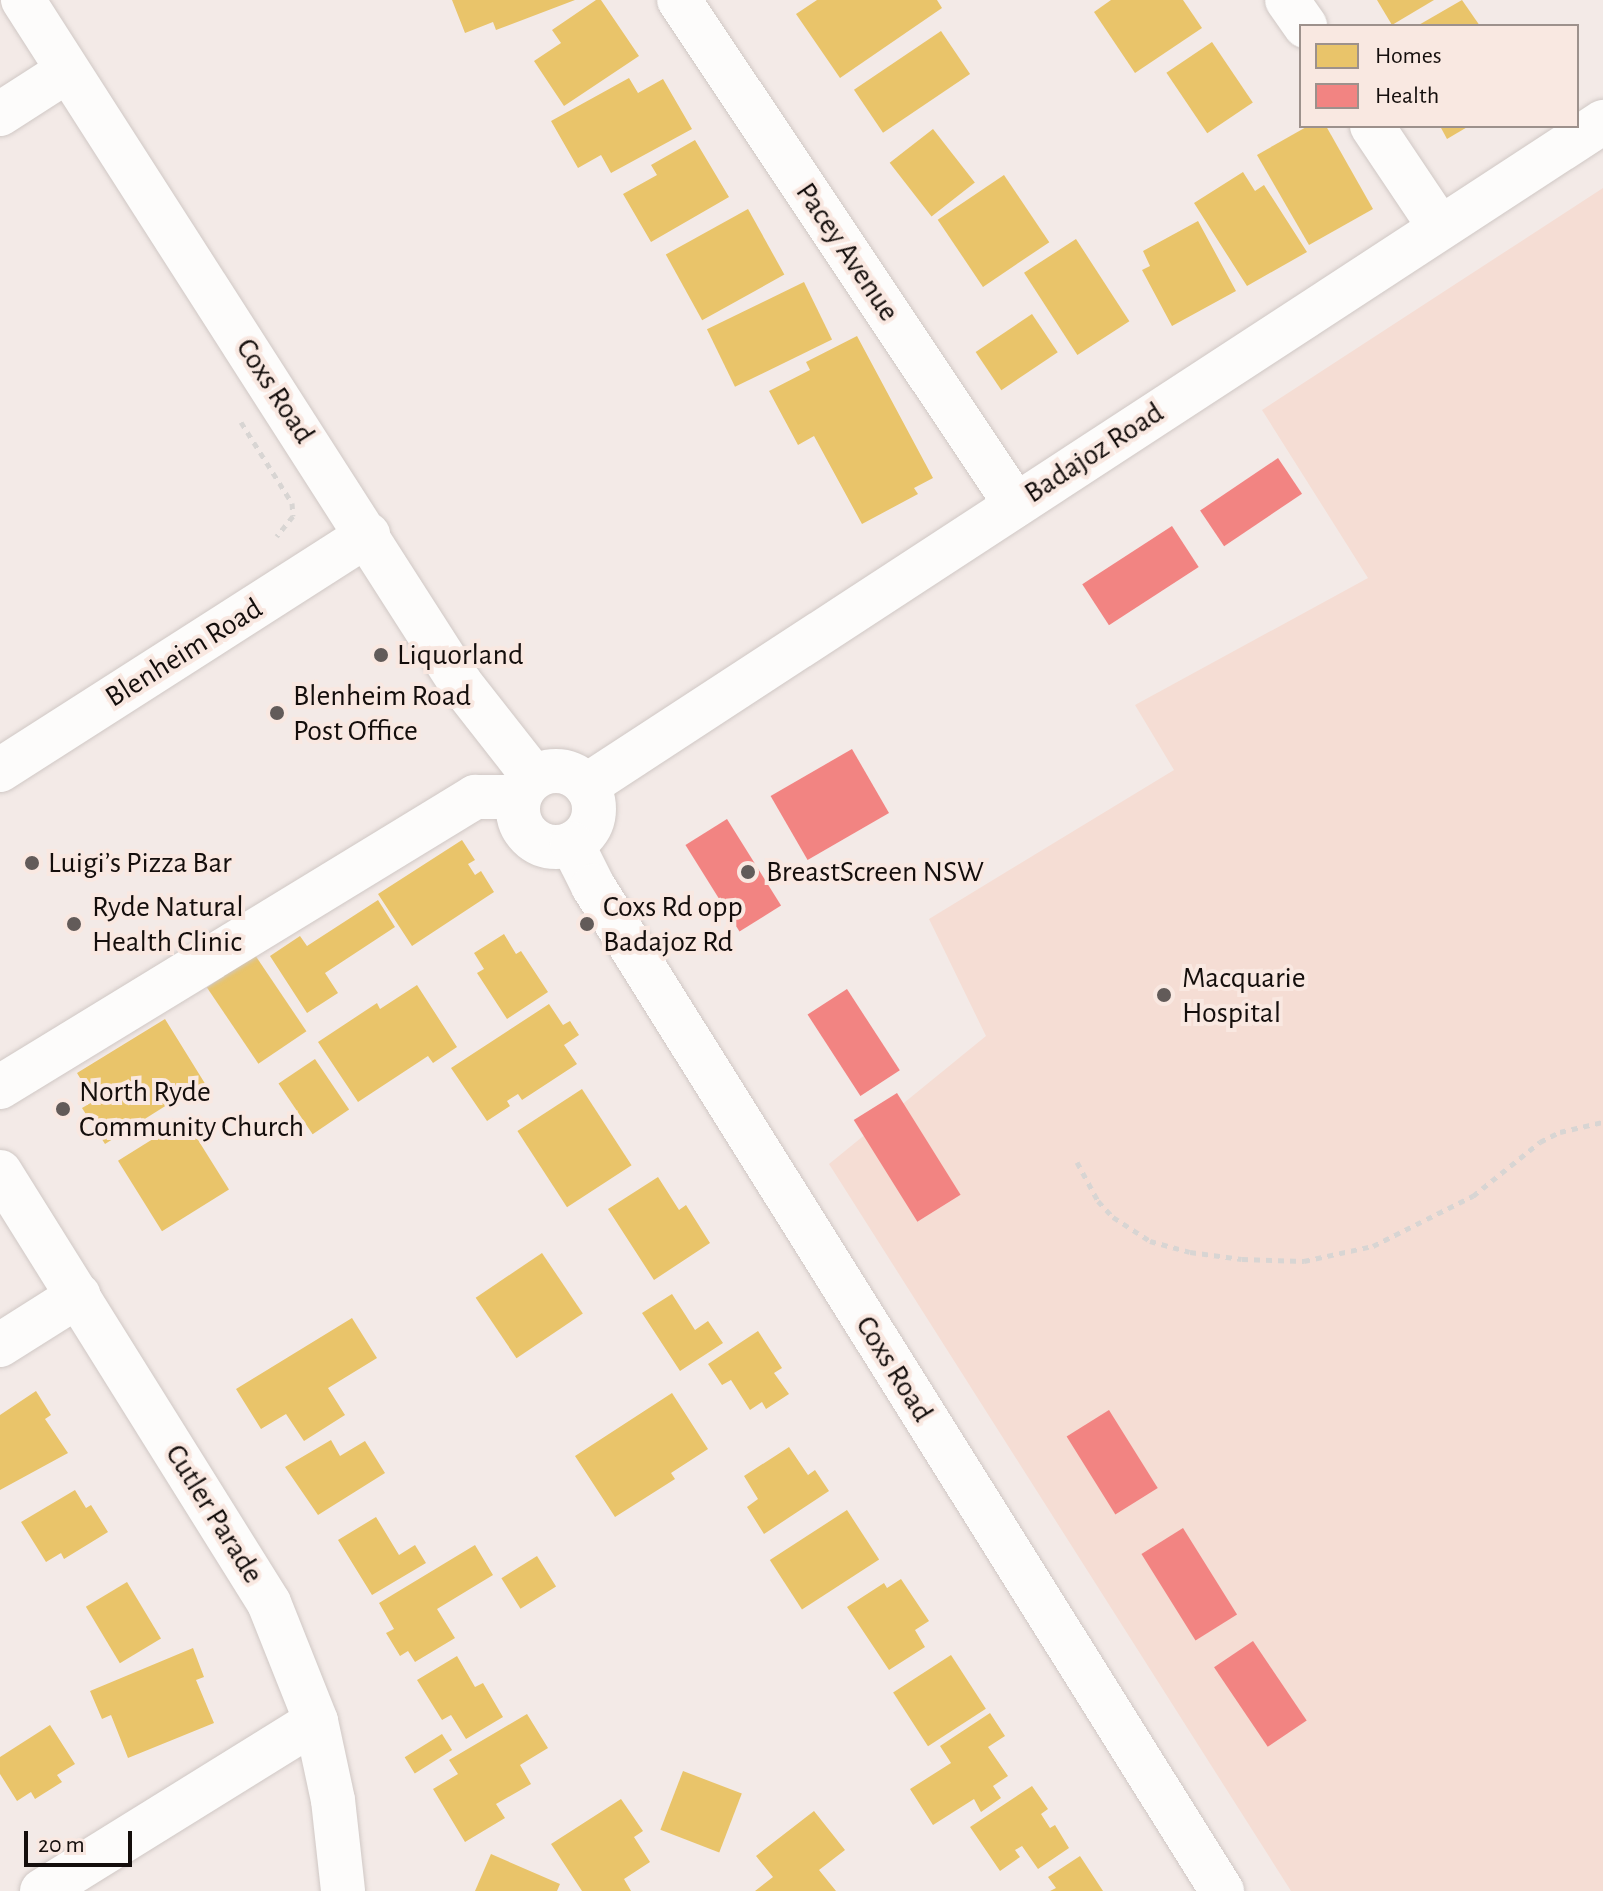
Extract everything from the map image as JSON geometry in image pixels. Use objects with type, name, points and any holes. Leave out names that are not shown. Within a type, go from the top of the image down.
[{"type":"street","name":"Coxs Road","points":[[23,0],[368,535],[526,787]]},
{"type":"street","name":"Pacey Avenue","points":[[679,0],[1016,505]]},
{"type":"street","points":[[1287,0],[1304,24]]},
{"type":"street","points":[[0,114],[67,71]]},
{"type":"street","name":"Badajoz Road","points":[[586,786],[1439,226],[1603,122]]},
{"type":"street","points":[[1373,128],[1439,226]]},
{"type":"street","name":"Blenheim Road","points":[[0,770],[368,535]]},
{"type":"street","points":[[0,1087],[475,797],[526,787],[561,771],[573,774],[586,786],[593,803],[590,827],[572,844],[547,846],[525,832],[517,809],[526,787]]},
{"type":"street","name":"Coxs Road","points":[[572,844],[593,886],[1222,1891]]},
{"type":"street","name":"Cutler Parade","points":[[0,1172],[269,1603],[316,1721],[333,1800],[343,1891]]},
{"type":"street","points":[[0,1345],[79,1295]]},
{"type":"street","points":[[42,1891],[316,1721]]},
{"type":"path","points":[[1077,1162],[1098,1201],[1122,1224],[1150,1241],[1170,1248],[1242,1259],[1304,1261],[1373,1246],[1473,1196],[1540,1142],[1572,1128],[1603,1122]]},
{"type":"shaded area","name":"Macquarie Hospital","points":[[1603,188],[1603,1891],[1291,1891],[829,1164],[986,1036],[929,919],[1174,770],[1135,705],[1368,578],[1262,410]]},
{"type":"building: Homes","points":[[452,0],[575,0],[496,30],[493,22],[465,33]]},
{"type":"building: Homes","points":[[596,0],[601,0],[639,56],[564,106],[534,61],[561,43],[552,30]]},
{"type":"building: Homes","points":[[817,0],[937,0],[942,8],[840,78],[796,14]]},
{"type":"building: Homes","points":[[1111,0],[1183,0],[1202,28],[1135,73],[1094,12]]},
{"type":"building: Homes","points":[[1377,0],[1434,0],[1394,24]]},
{"type":"building: Homes","points":[[1462,0],[1479,24],[1420,24]]},
{"type":"building: Homes","points":[[941,31],[970,74],[883,133],[854,90]]},
{"type":"building: Homes","points":[[1212,42],[1253,103],[1207,133],[1166,73]]},
{"type":"building: Homes","points":[[629,78],[638,93],[663,79],[692,129],[611,173],[601,155],[578,168],[551,121]]},
{"type":"building: Homes","points":[[1304,128],[1327,128],[1373,209],[1309,245],[1257,155]]},
{"type":"building: Homes","points":[[1441,128],[1466,128],[1447,139]]},
{"type":"building: Homes","points":[[933,129],[975,183],[932,216],[890,163]]},
{"type":"building: Homes","points":[[695,140],[729,197],[651,242],[623,194],[657,175],[651,165]]},
{"type":"building: Homes","points":[[1243,172],[1255,191],[1264,185],[1307,252],[1247,286],[1194,203]]},
{"type":"building: Homes","points":[[1004,175],[1049,242],[983,287],[938,220]]},
{"type":"building: Homes","points":[[748,209],[784,275],[702,320],[666,255]]},
{"type":"building: Homes","points":[[1198,221],[1236,291],[1172,326],[1142,270],[1150,266],[1143,251]]},
{"type":"building: Homes","points":[[1076,239],[1129,321],[1077,355],[1024,273]]},
{"type":"building: Homes","points":[[804,282],[832,340],[735,387],[707,329]]},
{"type":"building: Homes","points":[[1032,314],[1058,352],[1001,390],[976,352]]},
{"type":"building: Homes","points":[[857,336],[933,478],[914,488],[918,494],[862,524],[814,436],[798,445],[769,391],[810,370],[806,362]]},
{"type":"building: Homes","points":[[462,840],[475,860],[468,864],[475,875],[481,871],[494,892],[412,946],[378,894]]},
{"type":"building: Homes","points":[[378,900],[395,927],[325,973],[338,993],[307,1013],[270,956],[300,936],[307,946]]},
{"type":"building: Homes","points":[[504,934],[516,954],[521,951],[548,992],[507,1019],[477,973],[484,969],[474,953]]},
{"type":"building: Homes","points":[[255,955],[306,1031],[258,1064],[207,987]]},
{"type":"building: Homes","points":[[417,985],[457,1047],[433,1063],[428,1056],[358,1102],[318,1042],[377,1003],[380,1009]]},
{"type":"building: Homes","points":[[549,1004],[563,1025],[570,1021],[579,1035],[564,1045],[577,1064],[522,1100],[518,1094],[507,1101],[510,1106],[487,1121],[451,1068]]},
{"type":"building: Homes","points":[[165,1019],[209,1090],[191,1101],[186,1093],[105,1144],[82,1108],[94,1101],[77,1073]]},
{"type":"building: Homes","points":[[315,1059],[349,1110],[313,1134],[279,1084]]},
{"type":"building: Homes","points":[[582,1089],[632,1165],[567,1207],[517,1131]]},
{"type":"building: Homes","points":[[185,1119],[229,1189],[162,1231],[118,1161]]},
{"type":"building: Homes","points":[[658,1177],[679,1210],[686,1205],[710,1243],[654,1280],[608,1209]]},
{"type":"building: Homes","points":[[542,1253],[583,1314],[516,1358],[476,1298]]},
{"type":"building: Homes","points":[[672,1294],[695,1330],[708,1321],[723,1343],[680,1371],[642,1313]]},
{"type":"building: Homes","points":[[352,1318],[377,1358],[328,1388],[345,1415],[304,1441],[286,1414],[261,1429],[236,1389]]},
{"type":"building: Homes","points":[[758,1331],[782,1368],[774,1373],[789,1394],[766,1409],[762,1402],[750,1410],[731,1380],[722,1385],[708,1364]]},
{"type":"building: Homes","points":[[36,1391],[51,1415],[45,1419],[68,1453],[0,1490],[0,1415]]},
{"type":"building: Homes","points":[[672,1393],[708,1449],[671,1473],[675,1479],[615,1517],[575,1456]]},
{"type":"building: Homes","points":[[331,1440],[340,1456],[365,1441],[385,1473],[318,1515],[285,1467]]},
{"type":"building: Homes","points":[[789,1447],[808,1475],[815,1470],[829,1491],[764,1534],[747,1507],[758,1499],[744,1476]]},
{"type":"building: Homes","points":[[75,1490],[86,1508],[91,1505],[108,1532],[64,1559],[61,1553],[46,1562],[21,1522]]},
{"type":"building: Homes","points":[[847,1510],[879,1559],[802,1610],[770,1560]]},
{"type":"building: Homes","points":[[376,1517],[399,1555],[415,1545],[426,1563],[372,1595],[338,1540]]},
{"type":"building: Homes","points":[[475,1545],[493,1575],[437,1609],[455,1638],[415,1662],[408,1651],[400,1656],[386,1633],[394,1629],[379,1603]]},
{"type":"building: Homes","points":[[537,1556],[556,1587],[520,1609],[501,1578]]},
{"type":"building: Homes","points":[[901,1579],[929,1621],[915,1630],[925,1647],[889,1670],[847,1607],[884,1583],[887,1588]]},
{"type":"building: Homes","points":[[127,1582],[161,1639],[120,1663],[86,1607]]},
{"type":"building: Homes","points":[[193,1648],[204,1677],[196,1680],[214,1723],[128,1758],[111,1715],[102,1719],[90,1691]]},
{"type":"building: Homes","points":[[951,1655],[986,1709],[928,1746],[893,1693]]},
{"type":"building: Homes","points":[[457,1656],[475,1687],[483,1683],[503,1717],[466,1739],[451,1715],[442,1720],[417,1680]]},
{"type":"building: Homes","points":[[990,1713],[1005,1736],[988,1747],[1008,1776],[993,1786],[1001,1798],[981,1812],[974,1799],[933,1825],[910,1789],[951,1763],[940,1746]]},
{"type":"building: Homes","points":[[527,1714],[548,1748],[520,1765],[531,1784],[496,1804],[505,1818],[465,1842],[433,1789],[458,1774],[449,1760]]},
{"type":"building: Homes","points":[[50,1725],[75,1764],[57,1775],[62,1782],[35,1799],[31,1792],[17,1801],[0,1774],[0,1757]]},
{"type":"building: Homes","points":[[442,1734],[452,1750],[415,1773],[405,1757]]},
{"type":"building: Homes","points":[[683,1771],[742,1794],[719,1852],[660,1830]]},
{"type":"building: Homes","points":[[1032,1786],[1048,1809],[1041,1814],[1050,1828],[1055,1825],[1069,1848],[1038,1869],[1022,1846],[1015,1850],[1020,1857],[1000,1871],[970,1827]]},
{"type":"building: Homes","points":[[621,1799],[643,1831],[634,1837],[650,1862],[624,1879],[631,1891],[582,1891],[551,1844]]},
{"type":"building: Homes","points":[[814,1811],[845,1850],[819,1870],[836,1891],[755,1891],[773,1877],[756,1856]]},
{"type":"building: Homes","points":[[491,1854],[560,1884],[557,1891],[475,1891]]},
{"type":"building: Homes","points":[[1080,1856],[1103,1891],[1050,1891],[1056,1888],[1048,1877]]},
{"type":"building: Health","points":[[1278,458],[1302,494],[1224,546],[1200,511]]},
{"type":"building: Health","points":[[1172,526],[1199,567],[1109,625],[1082,584]]},
{"type":"building: Health","points":[[852,749],[889,813],[808,860],[771,796]]},
{"type":"building: Health","points":[[727,819],[781,906],[739,931],[685,845]]},
{"type":"building: Health","points":[[847,989],[900,1070],[860,1096],[808,1015]]},
{"type":"building: Health","points":[[897,1093],[961,1195],[917,1222],[854,1120]]},
{"type":"building: Health","points":[[1109,1410],[1158,1488],[1115,1515],[1067,1436]]},
{"type":"building: Health","points":[[1183,1528],[1237,1615],[1195,1640],[1141,1554]]},
{"type":"building: Health","points":[[1253,1641],[1307,1721],[1268,1747],[1214,1667]]},
{"type":"place","name":"Liquorland","points":[[381,655]]},
{"type":"place","name":"Blenheim Road Post Office","points":[[277,713]]},
{"type":"place","name":"Luigi’s Pizza Bar","points":[[32,863]]},
{"type":"place","name":"BreastScreen NSW","points":[[748,872]]},
{"type":"place","name":"Ryde Natural Health Clinic","points":[[74,924]]},
{"type":"place","name":"Coxs Rd opp Badajoz Rd","points":[[587,924]]},
{"type":"place","name":"Macquarie Hospital","points":[[1164,995]]},
{"type":"place","name":"North Ryde Community Church","points":[[63,1109]]}]
